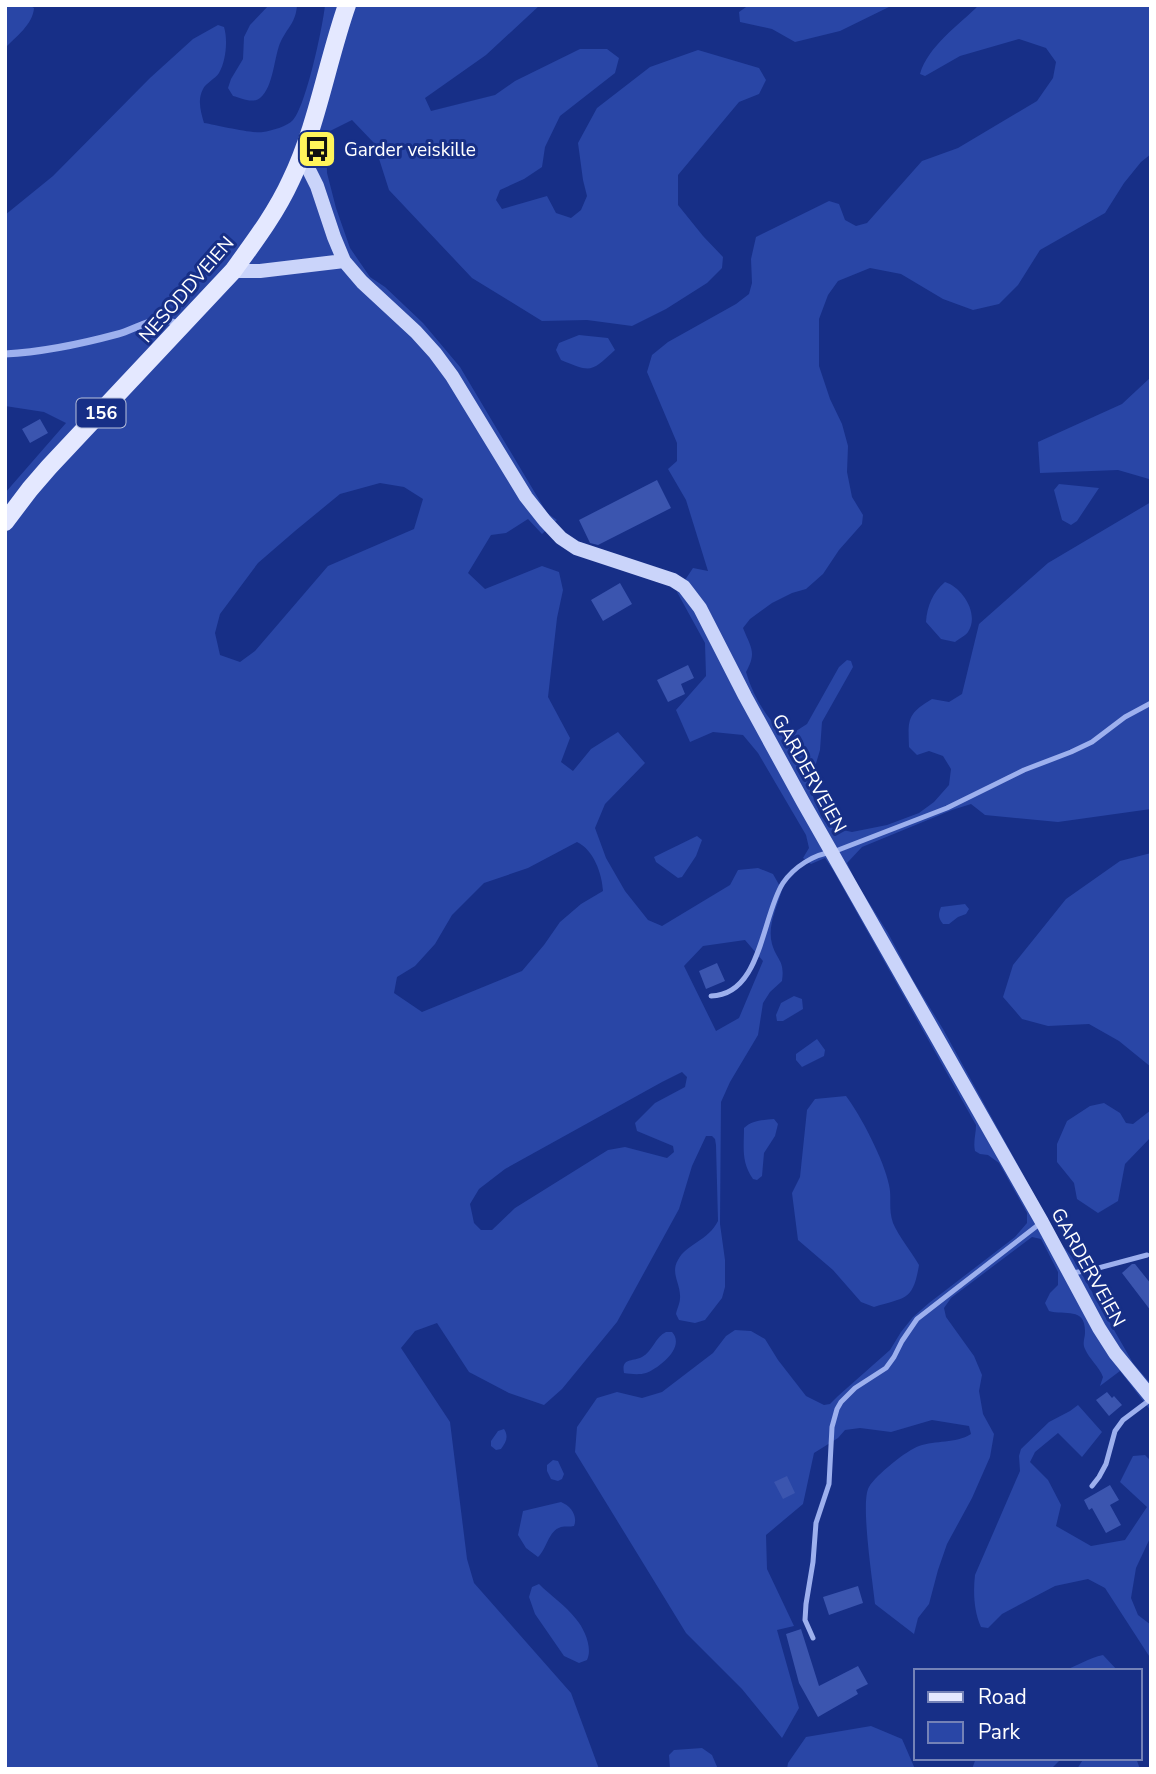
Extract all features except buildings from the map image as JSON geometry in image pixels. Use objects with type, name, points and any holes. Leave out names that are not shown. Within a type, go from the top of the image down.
[{"type":"main road","name":"NESODDVEIEN","points":[[5,522],[30,489],[233,271],[273,213],[300,159],[347,5]]},
{"type":"street","name":"GARDERVEIEN","points":[[300,159],[307,166],[317,186],[344,261],[362,282],[436,353],[526,497],[545,521],[561,538],[576,548],[673,580],[692,596],[771,743],[1042,1222],[1099,1328],[1151,1398]]},
{"type":"street","points":[[233,271],[260,271],[344,261]]},
{"type":"street","points":[[5,354],[76,344],[132,330],[158,320],[183,326]]},
{"type":"lane","points":[[711,996],[719,996],[731,990],[752,966],[782,884],[792,872],[815,856],[833,852],[947,807],[1024,770],[1071,752],[1093,742],[1125,718],[1151,704]]},
{"type":"lane","points":[[813,1638],[805,1620],[806,1604],[816,1523],[829,1484],[832,1427],[837,1409],[849,1393],[886,1368],[911,1327],[923,1314],[1042,1222]]},
{"type":"lane","points":[[1069,1273],[1147,1255]]},
{"type":"lane","points":[[1092,1486],[1106,1464],[1115,1431],[1151,1398]]},
{"type":"green space","points":[[29,5],[34,8],[31,19],[5,48],[5,7]]},
{"type":"green space","points":[[269,5],[297,5],[293,20],[279,47],[271,79],[265,93],[257,100],[233,96],[228,88],[243,59],[244,37],[250,25]]},
{"type":"green space","points":[[325,5],[540,5],[486,55],[425,98],[431,111],[495,95],[515,81],[580,49],[607,49],[619,58],[615,73],[560,116],[545,147],[542,167],[500,190],[496,200],[502,209],[547,196],[556,213],[571,218],[581,210],[587,196],[578,143],[597,108],[650,67],[698,50],[759,68],[766,80],[759,94],[739,102],[678,175],[678,205],[723,257],[722,268],[707,283],[666,309],[632,326],[587,320],[542,321],[472,278],[389,190],[374,143],[352,120],[326,133],[327,173],[350,248],[370,277],[385,287],[423,323],[460,367],[547,513],[557,520],[542,534],[528,519],[506,533],[491,535],[468,573],[485,589],[542,566],[559,572],[563,590],[548,697],[570,738],[561,762],[573,771],[591,749],[618,732],[645,763],[605,804],[595,828],[606,858],[625,891],[648,920],[662,926],[730,885],[738,870],[758,868],[773,874],[782,890],[773,917],[771,937],[781,965],[782,981],[763,1003],[758,1035],[721,1102],[720,1224],[725,1260],[725,1287],[722,1298],[705,1320],[695,1323],[679,1320],[676,1314],[680,1293],[675,1269],[686,1250],[709,1233],[718,1221],[716,1145],[712,1136],[706,1136],[692,1166],[679,1209],[617,1322],[562,1389],[544,1405],[509,1393],[469,1372],[437,1323],[415,1331],[401,1348],[450,1422],[467,1559],[474,1583],[571,1693],[599,1769],[5,1769],[5,493],[66,423],[44,412],[5,406],[5,215],[53,176],[150,78],[193,39],[218,25],[224,27],[226,50],[219,73],[201,93],[200,106],[204,123],[258,132],[270,131],[287,124],[293,120],[303,99]],"holes":[[[380,483],[404,487],[423,499],[414,529],[328,566],[255,651],[240,662],[220,655],[215,633],[220,614],[258,563],[340,494]],[[577,842],[588,851],[596,863],[603,891],[581,904],[560,922],[522,971],[422,1012],[394,993],[397,977],[415,966],[435,944],[452,915],[484,883],[528,868]],[[745,940],[763,961],[739,1018],[716,1031],[684,966],[703,946]],[[682,1072],[687,1077],[685,1087],[655,1103],[635,1123],[637,1131],[673,1146],[674,1152],[667,1158],[625,1147],[608,1150],[515,1208],[492,1230],[481,1230],[474,1223],[470,1204],[479,1189],[505,1169]]]},
{"type":"green space","points":[[749,5],[893,5],[840,31],[795,42],[772,29],[740,22],[739,12]]},
{"type":"green space","points":[[979,5],[1151,5],[1151,154],[1124,183],[1105,213],[1040,250],[1018,285],[999,304],[973,310],[943,299],[901,274],[870,268],[838,281],[828,295],[819,319],[819,366],[848,446],[847,472],[852,497],[863,515],[862,524],[839,550],[823,574],[806,589],[772,603],[750,619],[743,628],[752,655],[746,672],[765,713],[783,733],[793,733],[807,724],[839,667],[847,660],[851,661],[853,667],[822,722],[820,750],[809,787],[821,816],[829,827],[852,832],[887,825],[919,813],[934,802],[949,785],[951,769],[943,756],[929,751],[917,755],[909,747],[909,723],[913,713],[932,699],[949,702],[962,694],[979,624],[1048,563],[1151,502],[1151,809],[1058,822],[985,815],[971,804],[862,847],[847,863],[943,1029],[1062,1245],[1072,1257],[1133,1363],[1151,1384],[1151,1411],[1120,1371],[1100,1386],[1103,1377],[1084,1347],[1082,1319],[1078,1315],[1049,1311],[1045,1303],[1058,1285],[1058,1272],[1041,1239],[1032,1237],[951,1298],[944,1308],[946,1317],[974,1356],[982,1375],[979,1391],[983,1414],[994,1434],[990,1457],[947,1544],[929,1604],[918,1618],[914,1634],[875,1604],[866,1525],[869,1487],[907,1452],[925,1444],[965,1437],[971,1434],[969,1426],[932,1420],[891,1432],[860,1428],[845,1430],[838,1438],[814,1453],[803,1504],[766,1535],[767,1569],[794,1626],[777,1630],[799,1708],[782,1738],[742,1689],[686,1633],[575,1452],[577,1427],[597,1398],[617,1392],[642,1398],[662,1392],[713,1353],[726,1336],[735,1330],[751,1331],[765,1339],[806,1396],[824,1405],[830,1404],[890,1350],[913,1317],[1015,1237],[1027,1223],[1027,1213],[999,1163],[988,1155],[975,1151],[976,1125],[833,870],[825,858],[811,864],[803,858],[809,848],[806,835],[758,753],[743,735],[713,732],[690,742],[676,710],[706,676],[705,643],[677,592],[693,568],[708,571],[686,500],[668,469],[677,461],[677,443],[647,372],[652,355],[668,342],[749,294],[752,283],[751,259],[756,237],[829,201],[839,204],[845,220],[856,226],[867,223],[922,161],[958,148],[1037,101],[1053,78],[1056,62],[1046,48],[1019,39],[960,56],[925,76],[920,74],[937,45]]},
{"type":"green space","points":[[579,335],[608,338],[615,350],[591,368],[579,367],[561,360],[556,350],[559,343]]},
{"type":"green space","points":[[1151,377],[1151,502],[1149,479],[1118,470],[1040,473],[1038,442],[1122,404]]},
{"type":"green space","points":[[1059,484],[1099,488],[1077,521],[1071,525],[1062,520],[1054,490]]},
{"type":"green space","points":[[945,582],[963,595],[972,617],[968,632],[955,642],[941,639],[926,622],[931,600]]},
{"type":"green space","points":[[697,836],[702,840],[696,856],[682,877],[678,878],[656,862],[654,857]]},
{"type":"green space","points":[[1151,853],[1151,1067],[1119,1041],[1089,1024],[1048,1026],[1022,1019],[1003,997],[1013,965],[1066,899],[1120,861]]},
{"type":"green space","points":[[965,904],[969,909],[966,914],[949,924],[943,924],[939,916],[941,907]]},
{"type":"green space","points":[[794,996],[802,999],[803,1009],[783,1021],[777,1021],[776,1015],[781,1003]]},
{"type":"green space","points":[[817,1039],[825,1050],[824,1056],[802,1067],[796,1060],[796,1054]]},
{"type":"green space","points":[[846,1096],[865,1126],[882,1163],[890,1190],[893,1223],[919,1265],[914,1285],[906,1296],[874,1307],[861,1302],[833,1270],[798,1240],[792,1193],[800,1177],[807,1110],[815,1099]]},
{"type":"green space","points":[[1104,1103],[1120,1113],[1126,1123],[1133,1124],[1151,1110],[1151,1137],[1125,1164],[1118,1201],[1098,1213],[1077,1199],[1074,1183],[1057,1162],[1057,1144],[1067,1121],[1090,1106]]},
{"type":"green space","points":[[774,1119],[778,1124],[775,1136],[764,1153],[762,1176],[757,1180],[753,1179],[745,1161],[744,1128],[754,1122]]},
{"type":"green space","points":[[666,1332],[672,1332],[676,1344],[664,1362],[646,1373],[624,1373],[626,1362],[646,1354]]},
{"type":"green space","points":[[1078,1405],[1102,1432],[1082,1457],[1058,1433],[1035,1452],[1030,1462],[1048,1480],[1061,1505],[1056,1526],[1091,1546],[1125,1540],[1147,1507],[1120,1482],[1133,1456],[1145,1455],[1151,1461],[1151,1536],[1136,1568],[1131,1598],[1138,1615],[1151,1625],[1151,1659],[1105,1588],[1088,1579],[1055,1586],[1002,1614],[988,1628],[981,1627],[977,1615],[975,1575],[1020,1471],[1021,1449],[1049,1422]]},
{"type":"green space","points":[[504,1429],[505,1442],[501,1449],[496,1450],[491,1446],[491,1441],[498,1431]]},
{"type":"green space","points":[[553,1460],[558,1461],[564,1474],[558,1481],[551,1479],[547,1471],[547,1465]]},
{"type":"green space","points":[[561,1502],[573,1512],[574,1526],[557,1529],[538,1557],[526,1548],[518,1535],[523,1511]]},
{"type":"green space","points":[[539,1584],[579,1623],[588,1644],[587,1660],[579,1663],[564,1656],[535,1614],[529,1597],[532,1587]]},
{"type":"green space","points":[[1103,1655],[1116,1669],[1068,1669]]},
{"type":"green space","points":[[871,1726],[902,1739],[915,1769],[787,1769],[788,1763],[806,1737]]},
{"type":"green space","points":[[702,1748],[712,1755],[718,1769],[670,1769],[669,1755],[674,1750]]},
{"type":"green space","points":[[975,1760],[1060,1760],[1051,1769],[972,1769]]},
{"type":"green space","points":[[1083,1760],[1137,1760],[1140,1769],[1077,1769]]},
{"type":"place","name":"Garder veiskille","points":[[317,149]]}]
